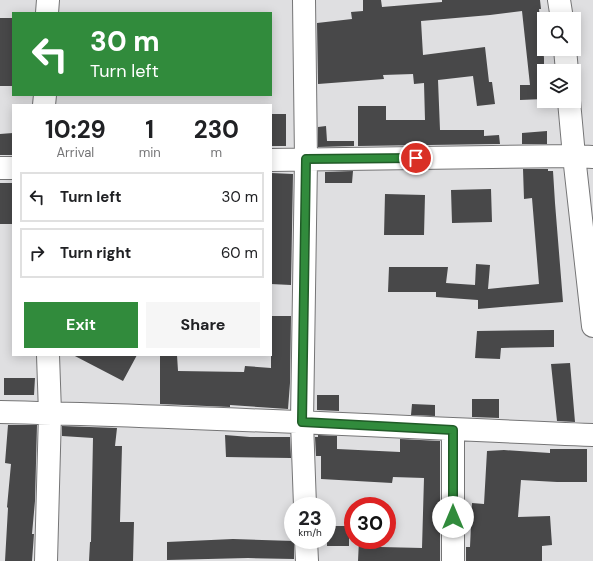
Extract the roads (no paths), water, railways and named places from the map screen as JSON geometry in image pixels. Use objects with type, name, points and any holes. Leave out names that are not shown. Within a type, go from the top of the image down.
[{"type":"street","points":[[48,0],[48,12]]},
{"type":"street","points":[[304,0],[306,159],[302,422],[305,497]]},
{"type":"street","points":[[559,0],[561,12]]},
{"type":"street","points":[[571,108],[584,156],[593,326]]},
{"type":"street","points":[[272,160],[584,156]]},
{"type":"street","points":[[0,168],[12,168]]},
{"type":"street","points":[[46,561],[50,413],[48,356]]},
{"type":"street","points":[[0,412],[302,422],[453,430],[593,435]]},
{"type":"street","points":[[453,430],[453,561]]},
{"type":"street","points":[[306,549],[307,561]]}]
